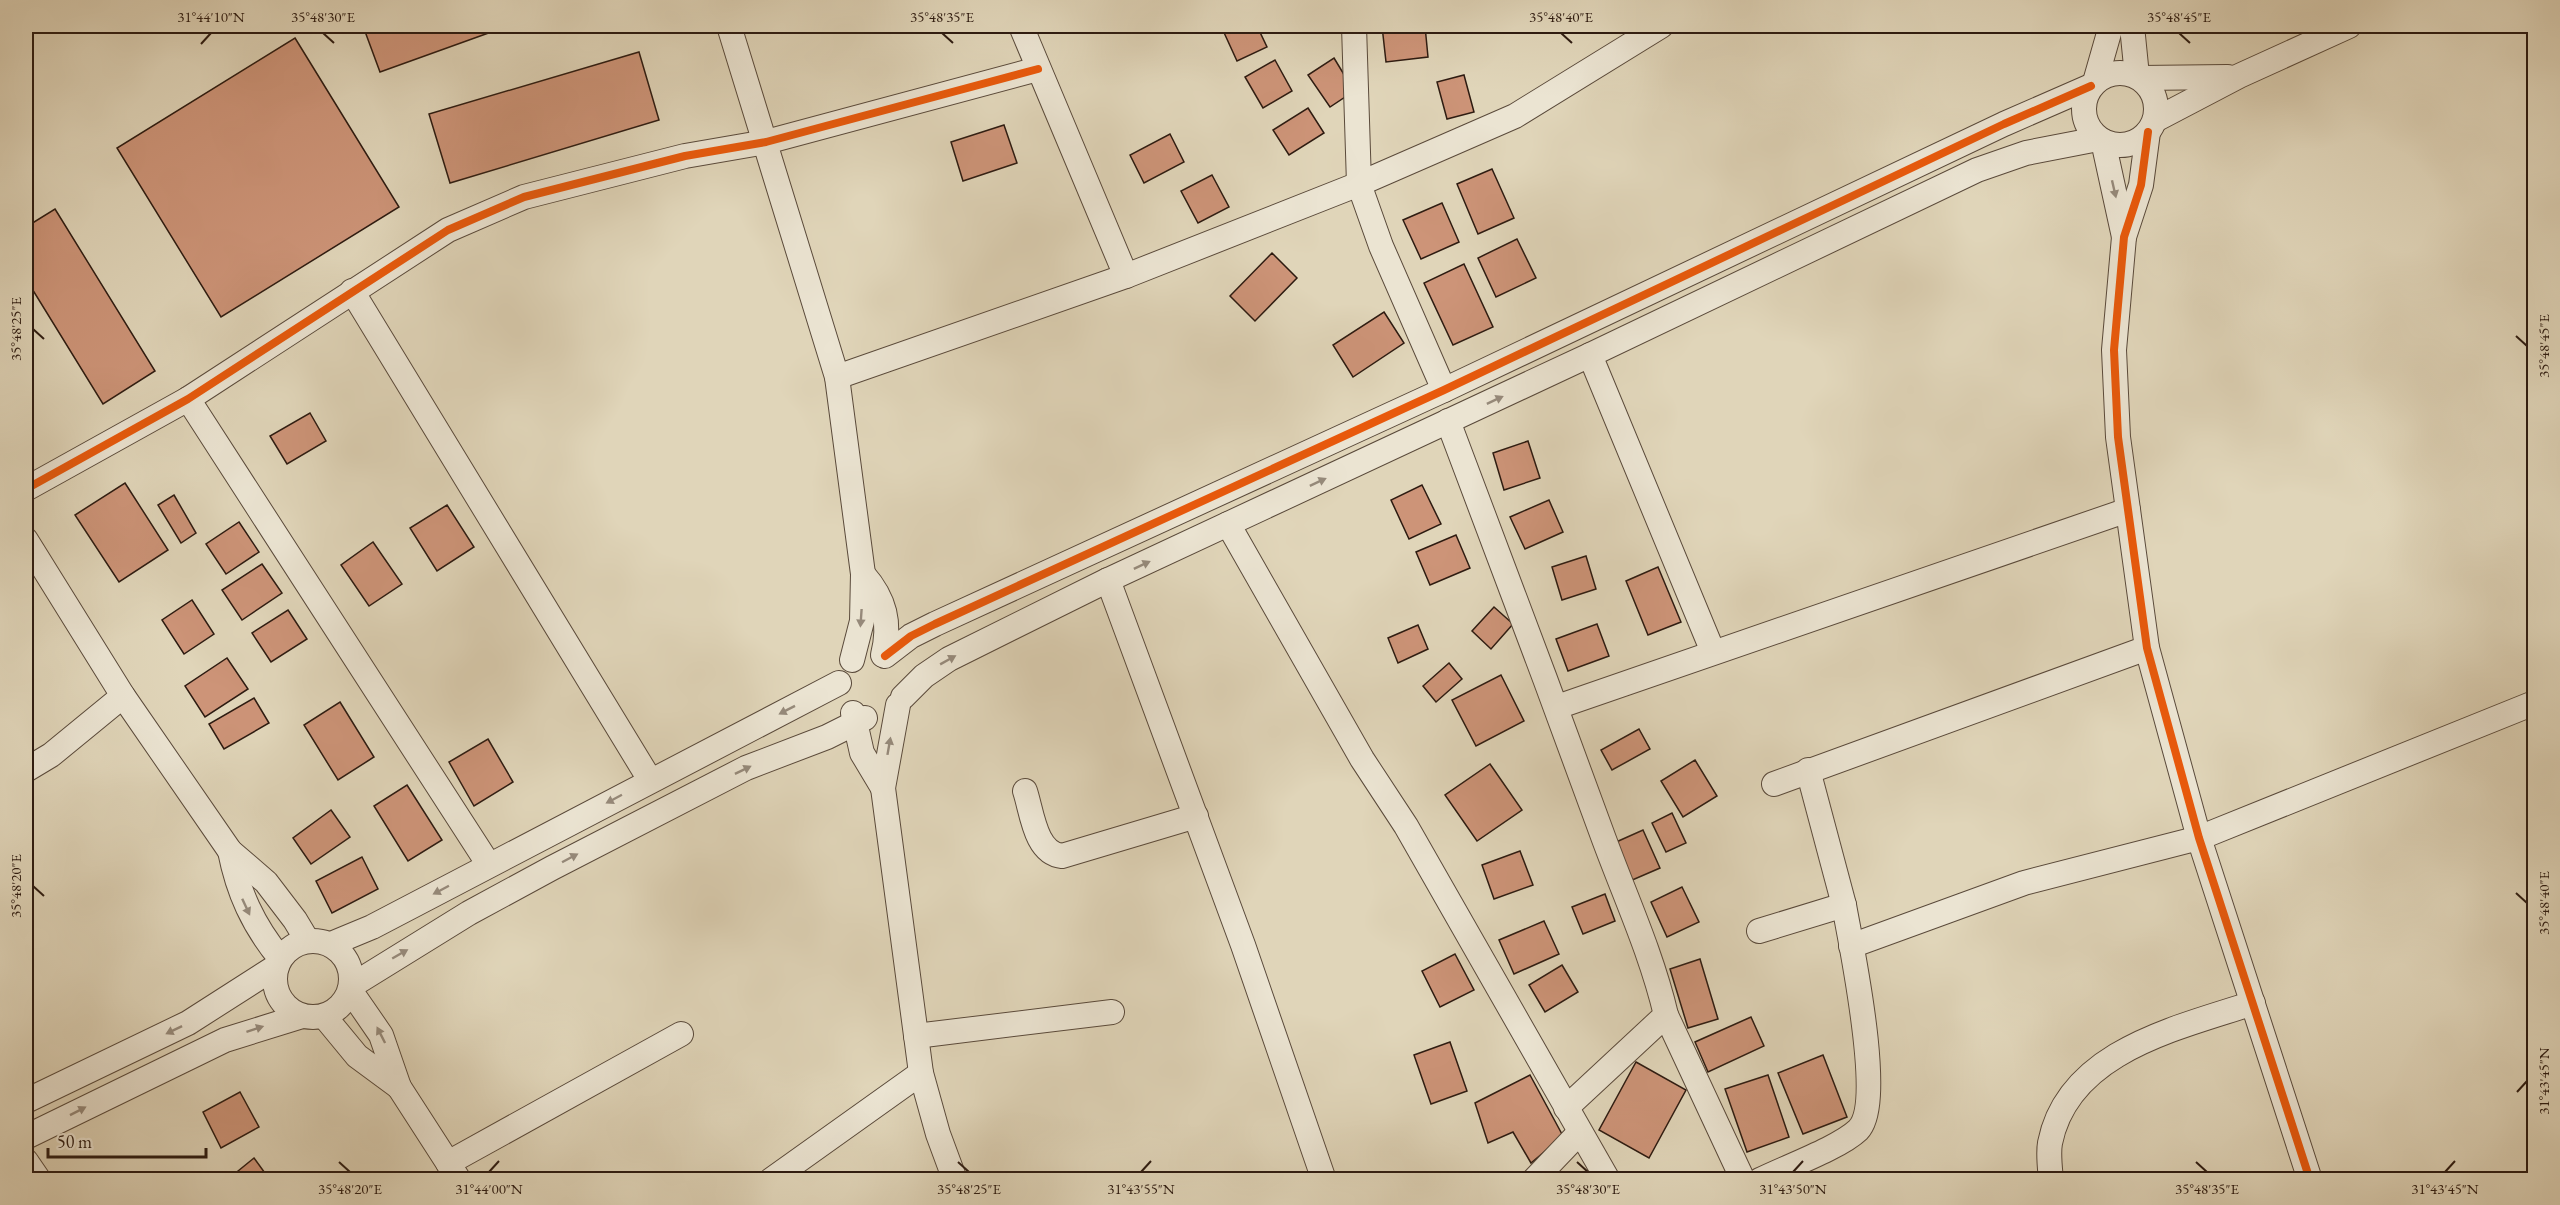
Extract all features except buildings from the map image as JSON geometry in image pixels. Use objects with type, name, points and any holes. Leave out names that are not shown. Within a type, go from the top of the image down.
[{"type":"street","points":[[729,26],[837,377],[863,574],[862,621],[852,660],[841,674],[839,683],[842,700],[858,718],[861,753],[883,788]]},
{"type":"street","points":[[1020,26],[1126,276]]},
{"type":"street","points":[[1354,26],[1359,184],[1381,246],[1444,390]]},
{"type":"street","points":[[837,377],[1126,276],[1359,184],[1515,116],[1661,26]]},
{"type":"street","points":[[2111,26],[2083,108],[2085,120],[2100,140],[2124,237]]},
{"type":"street","points":[[2132,26],[2138,77],[2154,96],[2141,186],[2124,237],[2114,350],[2115,392],[2147,648],[2199,838],[2310,1179]]},
{"type":"street","points":[[26,1137],[225,1040],[313,1016],[340,1006],[350,988],[469,913],[746,768],[858,718],[877,718],[889,713],[924,676],[949,659],[1108,580],[1590,355],[1977,170],[2026,153],[2100,140],[2115,145],[2127,145],[2139,140],[2151,126],[2239,76],[2349,26]]},
{"type":"street","points":[[26,489],[188,399],[448,230],[524,197],[685,156],[766,142],[1038,69]]},
{"type":"street","points":[[884,655],[911,636],[935,624],[1444,390],[2115,73],[2138,77],[2239,76]]},
{"type":"street","points":[[352,291],[650,780]]},
{"type":"street","points":[[1590,355],[1713,652]]},
{"type":"street","points":[[188,399],[489,865]]},
{"type":"street","points":[[1448,421],[1557,707],[1618,879],[1642,935],[1666,1015],[1743,1179]]},
{"type":"street","points":[[1557,707],[2128,510]]},
{"type":"street","points":[[1228,524],[1362,759],[1406,825],[1579,1133],[1608,1179]]},
{"type":"street","points":[[26,540],[123,696],[230,851],[266,882],[307,940]]},
{"type":"street","points":[[863,574],[880,597],[885,611],[887,633],[884,655]]},
{"type":"street","points":[[1108,580],[1196,816],[1324,1179]]},
{"type":"street","points":[[885,611],[909,621],[935,624]]},
{"type":"street","points":[[1774,784],[2147,648]]},
{"type":"street","points":[[852,660],[867,653],[884,655],[895,663],[902,673],[900,701],[883,788],[921,1073],[938,1134],[955,1179]]},
{"type":"street","points":[[399,1087],[357,1056],[313,1016],[284,1005],[274,976],[279,962],[288,950],[307,940],[331,944],[372,927],[839,683]]},
{"type":"street","points":[[26,770],[51,755],[123,696]]},
{"type":"street","points":[[1851,946],[2024,882],[2199,838],[2535,703]]},
{"type":"street","points":[[1760,1179],[1845,1139],[1858,1129],[1865,1119],[1869,1063],[1851,946],[1844,905],[1808,770]]},
{"type":"street","points":[[1025,790],[1041,843],[1054,855],[1062,856],[1196,816]]},
{"type":"street","points":[[230,851],[247,908],[279,962]]},
{"type":"street","points":[[1759,931],[1844,905]]},
{"type":"street","points":[[331,944],[348,962],[350,988],[381,1035],[399,1087],[454,1171],[681,1034]]},
{"type":"street","points":[[26,1101],[188,1023],[279,962]]},
{"type":"street","points":[[2051,1179],[2049,1146],[2055,1125],[2083,1080],[2110,1058],[2165,1032],[2253,1003]]},
{"type":"street","points":[[915,1036],[1112,1012]]},
{"type":"street","points":[[1566,1108],[1666,1015]]},
{"type":"street","points":[[771,1179],[921,1073]]},
{"type":"street","points":[[1534,1179],[1579,1133]]},
{"type":"street","points":[[26,1161],[39,1179]]},
{"type":"cycle path","points":[[26,489],[188,399],[448,230],[524,197],[685,156],[766,142],[1038,69]]},
{"type":"cycle path","points":[[885,656],[911,636],[935,624],[1444,390],[2004,124],[2091,86]]},
{"type":"cycle path","points":[[2148,132],[2141,185],[2124,237],[2114,350],[2118,437],[2147,648],[2199,838],[2310,1180]]}]
